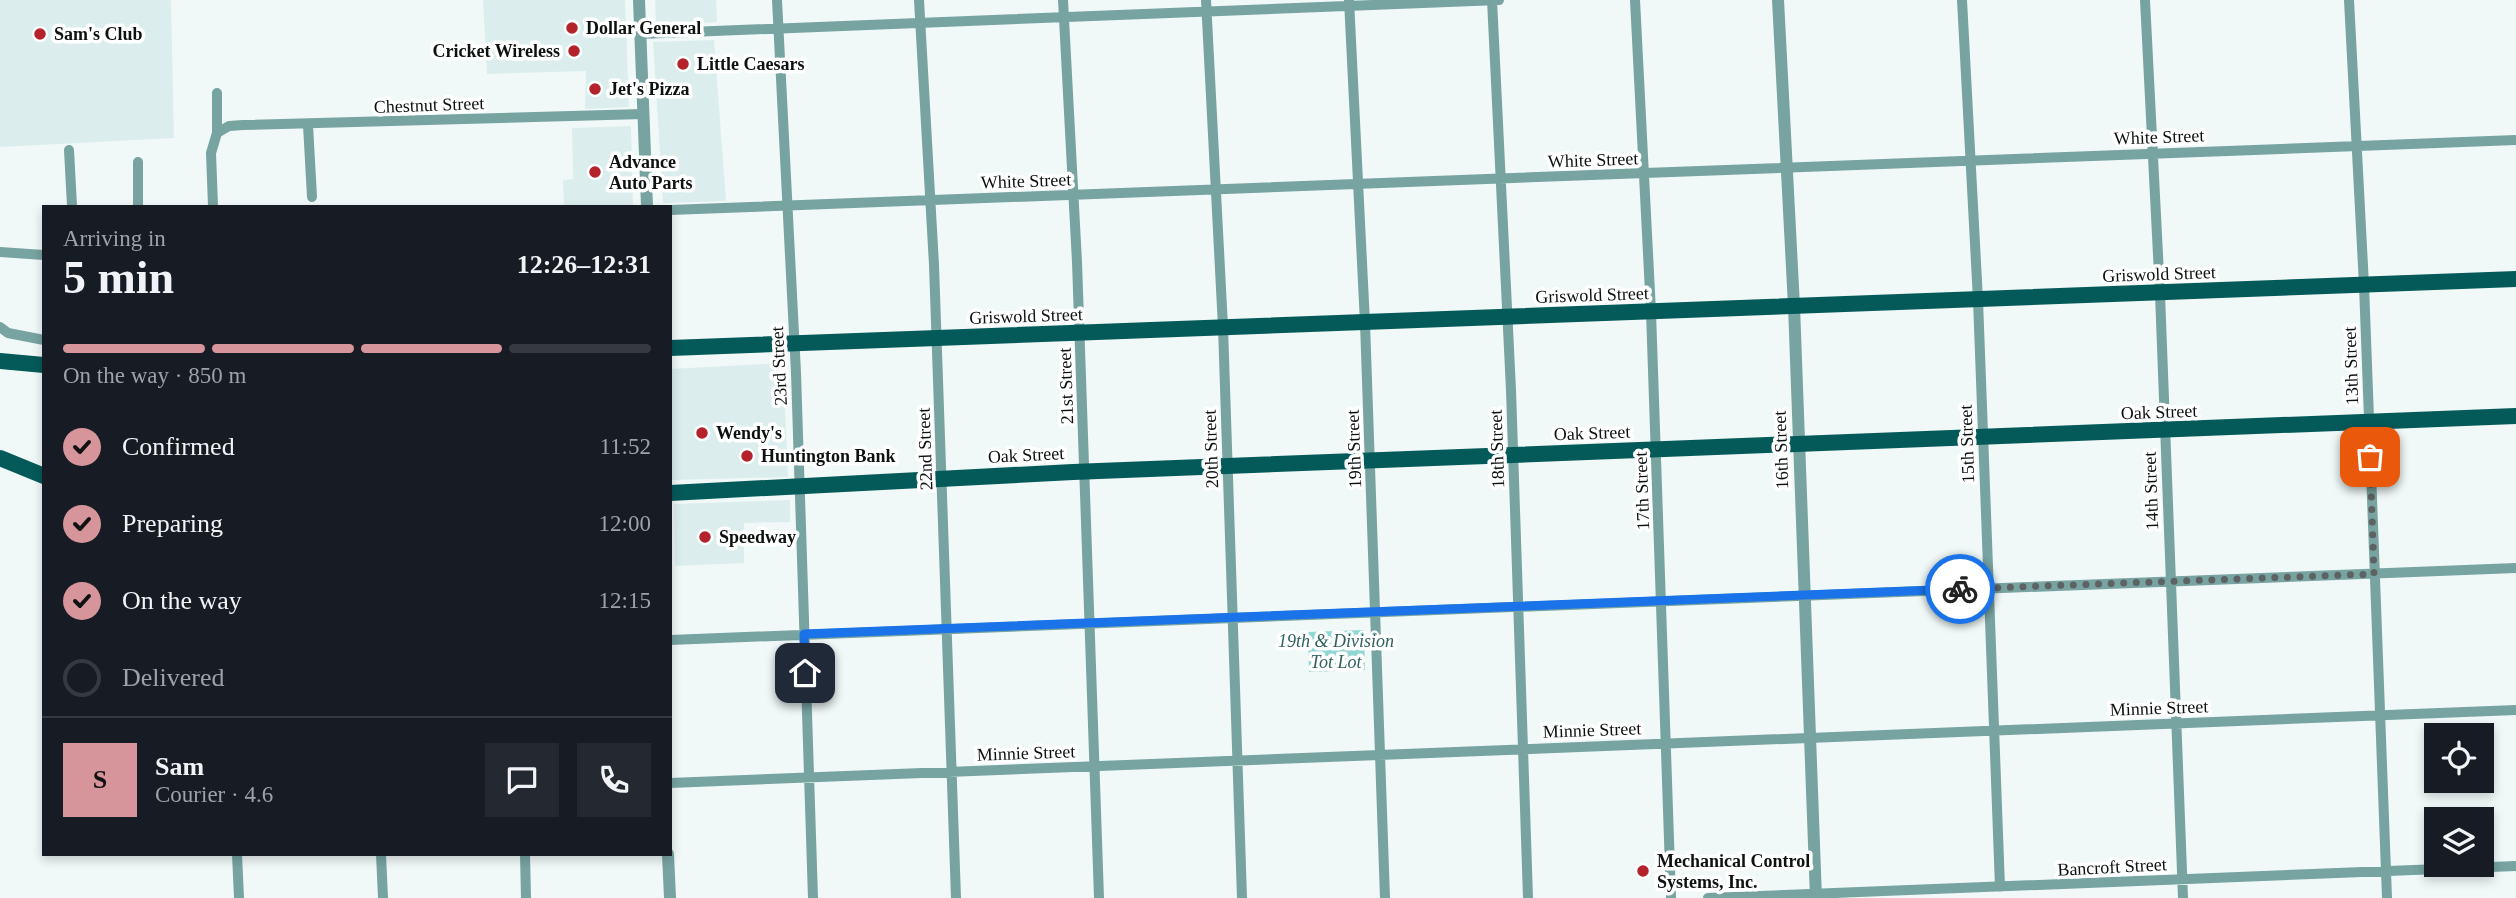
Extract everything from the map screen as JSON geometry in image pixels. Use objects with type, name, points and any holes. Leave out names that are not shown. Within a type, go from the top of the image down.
[{"type":"main road","name":"Griswold Street","points":[[672,348],[2516,279]]},
{"type":"main road","points":[[0,360],[42,365]]},
{"type":"main road","name":"Oak Street","points":[[672,493],[718,492],[799,484],[1085,471],[2516,416]]},
{"type":"main road","points":[[0,458],[42,475]]},
{"type":"street","points":[[639,0],[647,205]]},
{"type":"street","name":"23rd Street","points":[[777,0],[794,342],[813,898]]},
{"type":"street","name":"22nd Street","points":[[919,0],[937,338],[956,898]]},
{"type":"street","name":"21st Street","points":[[1063,0],[1080,334],[1099,898]]},
{"type":"street","name":"18th Street","points":[[1492,0],[1508,318],[1528,898]]},
{"type":"street","points":[[640,34],[1064,16],[1206,6],[1499,0]]},
{"type":"street","name":"17th Street","points":[[1635,0],[1651,312],[1671,898]]},
{"type":"street","name":"16th Street","points":[[1778,0],[1794,306],[1815,896]]},
{"type":"street","name":"15th Street","points":[[1962,0],[1978,300],[2000,887]]},
{"type":"street","name":"14th Street","points":[[2144,0],[2160,294],[2183,898]]},
{"type":"street","name":"13th Street","points":[[2349,0],[2364,285],[2387,898]]},
{"type":"street","name":"19th Street","points":[[1349,3],[1365,323],[1385,898]]},
{"type":"street","name":"20th Street","points":[[1206,6],[1223,327],[1242,898]]},
{"type":"street","points":[[214,205],[211,146],[217,133],[217,93]]},
{"type":"street","name":"Chestnut Street","points":[[217,133],[236,126],[643,114]]},
{"type":"street","points":[[308,125],[312,197]]},
{"type":"street","name":"White Street","points":[[672,210],[2516,140]]},
{"type":"street","points":[[69,149],[72,205]]},
{"type":"street","points":[[138,162],[138,205]]},
{"type":"street","points":[[0,252],[42,255]]},
{"type":"street","points":[[0,327],[8,333],[42,340]]},
{"type":"street","points":[[672,640],[2516,568]]},
{"type":"street","name":"Minnie Street","points":[[672,783],[2516,710]]},
{"type":"street","points":[[237,856],[239,898]]},
{"type":"street","points":[[381,856],[383,898]]},
{"type":"street","points":[[525,856],[526,898]]},
{"type":"street","points":[[668,856],[670,898]]},
{"type":"street","name":"Bancroft Street","points":[[1708,898],[1815,896],[2516,866]]},
{"type":"shaded area","points":[[0,0],[171,0],[174,138],[0,147]]},
{"type":"shaded area","points":[[483,0],[625,0],[629,107],[585,109],[586,71],[487,74]]},
{"type":"shaded area","points":[[655,0],[716,0],[717,22],[656,26]]},
{"type":"shaded area","points":[[714,40],[726,201],[663,203],[653,42]]},
{"type":"shaded area","points":[[631,126],[633,205],[564,205],[563,180],[573,179],[572,128]]},
{"type":"shaded area","points":[[783,363],[788,477],[672,480],[672,369]]},
{"type":"shaded area","points":[[790,500],[790,522],[744,523],[744,563],[675,566],[674,504]]},
{"type":"green space","name":"19th & Division Tot Lot","points":[[1364,630],[1365,670],[1309,672],[1308,632]]},
{"type":"way so far","points":[[1960,589],[2374,574],[2370,457]]},
{"type":"place","name":"Dollar General","points":[[572,28]]},
{"type":"place","name":"Sam's Club","points":[[40,34]]},
{"type":"place","name":"Cricket Wireless","points":[[574,51]]},
{"type":"place","name":"Little Caesars","points":[[683,64]]},
{"type":"place","name":"Jet's Pizza","points":[[595,89]]},
{"type":"place","name":"Advance Auto Parts","points":[[595,172]]},
{"type":"place","name":"Wendy's","points":[[702,433]]},
{"type":"place","name":"Huntington Bank","points":[[747,456]]},
{"type":"place","name":"Speedway","points":[[705,537]]},
{"type":"place","name":"Mechanical Control Systems, Inc.","points":[[1643,871]]},
{"type":"route","points":[[805,673],[804,634],[1960,589]]}]
